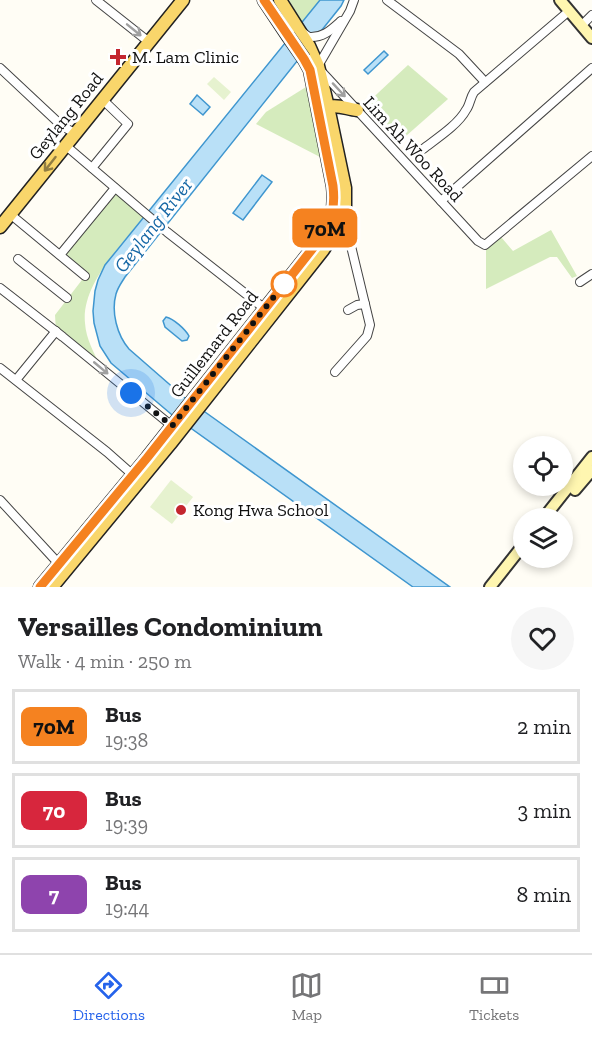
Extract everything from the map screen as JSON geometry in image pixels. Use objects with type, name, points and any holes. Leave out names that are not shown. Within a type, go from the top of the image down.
[{"type":"main road","name":"Geylang Road","points":[[0,227],[183,0]]},
{"type":"main road","name":"Guillemard Road","points":[[197,402],[317,243],[333,212],[333,186],[310,70],[264,0]]},
{"type":"main road","name":"Guillemard Road","points":[[40,587],[323,250],[338,229],[345,212],[345,189],[319,68],[309,46],[280,0]]},
{"type":"main road","points":[[560,0],[592,38]]},
{"type":"main road","points":[[328,107],[334,105],[357,110]]},
{"type":"main road","name":"Guillemard Road","points":[[52,587],[175,428]]},
{"type":"main road","points":[[552,508],[592,457]]},
{"type":"main road","points":[[561,508],[592,470]]},
{"type":"main road","points":[[490,587],[513,558]]},
{"type":"main road","points":[[498,587],[513,568]]},
{"type":"street","points":[[96,0],[149,42]]},
{"type":"street","points":[[319,68],[354,0]]},
{"type":"street","points":[[387,0],[459,54],[485,82]]},
{"type":"street","points":[[295,25],[309,37],[320,36],[350,11]]},
{"type":"street","points":[[423,149],[463,116],[471,95],[569,11]]},
{"type":"street","points":[[582,26],[592,15]]},
{"type":"street","points":[[0,68],[62,126],[76,132]]},
{"type":"street","name":"Lim Ah Woo Road","points":[[319,68],[477,242],[485,245],[592,156]]},
{"type":"street","points":[[441,201],[592,68]]},
{"type":"street","points":[[92,168],[128,124],[103,100]]},
{"type":"street","points":[[66,145],[165,230],[265,309]]},
{"type":"street","points":[[60,255],[115,188]]},
{"type":"street","points":[[10,214],[85,276]]},
{"type":"street","points":[[335,372],[368,336],[370,325],[350,242],[347,235],[338,229]]},
{"type":"street","points":[[18,259],[67,298]]},
{"type":"street","points":[[580,282],[592,274]]},
{"type":"street","points":[[0,288],[175,428]]},
{"type":"street","points":[[348,310],[365,304]]},
{"type":"street","points":[[16,380],[56,331]]},
{"type":"street","points":[[0,368],[133,475]]},
{"type":"street","points":[[0,500],[59,564]]},
{"type":"green space","points":[[289,0],[320,0],[302,23]]},
{"type":"green space","points":[[408,65],[448,99],[398,143],[363,107]]},
{"type":"green space","points":[[214,77],[231,92],[224,100],[207,84]]},
{"type":"green space","points":[[306,87],[320,157],[256,124],[266,112]]},
{"type":"green space","points":[[115,188],[146,215],[105,265],[90,294],[85,323],[91,346],[101,367],[56,331],[55,315],[85,276],[60,255]]},
{"type":"green space","points":[[551,230],[577,276],[572,278],[557,257],[550,257],[486,289],[486,249],[501,237],[513,251]]},
{"type":"green space","points":[[171,480],[193,497],[172,524],[150,507]]},
{"type":"water","name":"Geylang River","points":[[320,0],[344,0],[125,277],[116,294],[114,308],[116,323],[129,349],[184,397],[450,587],[413,587],[171,414],[111,363],[100,346],[94,323],[95,291],[105,265]]},
{"type":"water","points":[[384,51],[388,55],[368,74],[364,70]]},
{"type":"water","points":[[197,95],[210,107],[203,115],[190,104]]},
{"type":"water","points":[[262,175],[272,182],[243,220],[233,213]]},
{"type":"water","points":[[166,317],[185,330],[189,336],[187,340],[182,341],[165,327],[163,321]]},
{"type":"bus line","name":"70M","points":[[40,587],[147,458],[317,243],[333,212],[333,186],[310,70],[264,0]]},
{"type":"place","name":"M. Lam Clinic","points":[[118,57]]},
{"type":"place","name":"Kong Hwa School","points":[[181,510]]},
{"type":"route","points":[[131,393],[172,426],[284,284]]}]
